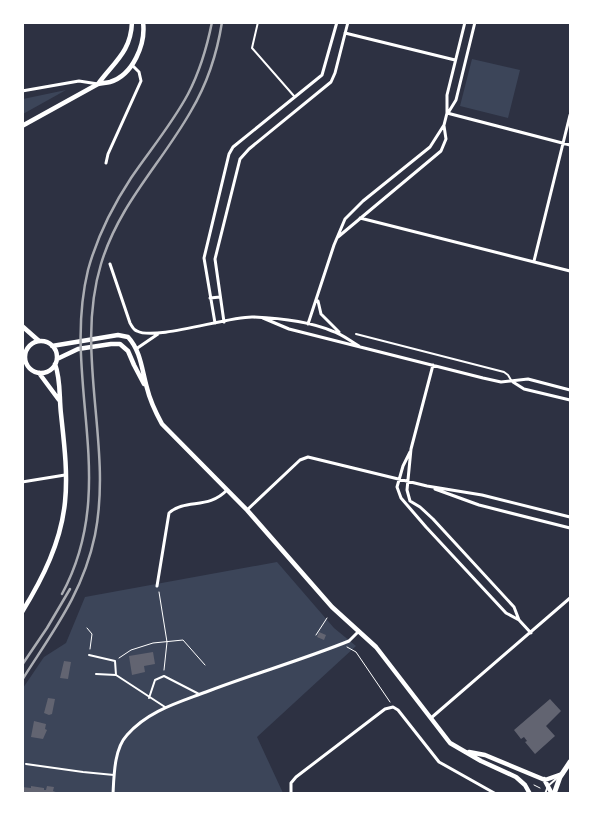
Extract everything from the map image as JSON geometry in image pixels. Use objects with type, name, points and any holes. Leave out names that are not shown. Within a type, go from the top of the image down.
[{"type":"main road","points":[[98,84],[125,51],[131,34],[132,22]]},
{"type":"main road","points":[[22,126],[98,84],[112,82],[123,74],[132,65],[142,43],[143,22]]},
{"type":"main road","points":[[22,326],[39,341]]},
{"type":"main road","points":[[52,346],[124,335],[132,342],[136,349],[155,412],[162,424],[248,510],[332,607],[376,647],[450,743],[481,761],[516,777],[525,785],[530,793]]},
{"type":"main road","points":[[22,612],[40,582],[61,526],[66,500],[66,459],[55,350],[44,341],[39,341],[30,345],[25,351]]},
{"type":"main road","points":[[22,343],[25,351],[25,367],[40,373],[49,371],[56,362],[73,351],[100,345],[117,344],[127,349],[147,390]]},
{"type":"main road","points":[[40,373],[59,402]]},
{"type":"main road","points":[[467,752],[482,754],[544,779],[550,779],[562,774]]},
{"type":"main road","points":[[553,794],[570,762]]},
{"type":"main road","points":[[544,779],[553,794]]},
{"type":"street","points":[[215,323],[204,255],[229,154],[233,147],[323,74],[337,22]]},
{"type":"street","points":[[224,322],[215,259],[240,159],[249,149],[328,84],[334,76],[348,22]]},
{"type":"street","points":[[308,324],[344,220],[363,201],[430,147],[444,125],[447,113],[447,95],[465,22]]},
{"type":"street","points":[[447,113],[456,100],[475,22]]},
{"type":"street","points":[[346,33],[455,60]]},
{"type":"street","points":[[106,164],[108,154],[141,81],[140,74],[132,65]]},
{"type":"street","points":[[22,91],[74,82],[98,84]]},
{"type":"street","points":[[447,113],[570,145]]},
{"type":"street","points":[[534,261],[570,115]]},
{"type":"street","points":[[336,239],[442,150],[446,139],[444,125]]},
{"type":"street","points":[[360,218],[570,271]]},
{"type":"street","points":[[110,264],[130,323],[134,330],[142,333],[161,332],[250,317],[308,324],[332,331],[364,348]]},
{"type":"street","points":[[210,298],[220,296]]},
{"type":"street","points":[[318,298],[322,314],[344,338]]},
{"type":"street","points":[[263,318],[282,327],[500,382],[528,379],[570,390]]},
{"type":"street","points":[[136,349],[145,341],[161,332]]},
{"type":"street","points":[[433,365],[411,450],[407,493],[410,500],[433,519],[514,606],[519,620]]},
{"type":"street","points":[[513,382],[524,389],[570,400]]},
{"type":"street","points":[[411,450],[403,466],[398,492],[410,509],[506,613],[519,620],[531,633]]},
{"type":"street","points":[[248,510],[304,458],[312,458],[428,486],[482,495],[570,517]]},
{"type":"street","points":[[22,482],[65,475]]},
{"type":"street","points":[[428,486],[480,505],[570,528]]},
{"type":"street","points":[[157,586],[169,513],[180,507],[214,501],[227,490]]},
{"type":"street","points":[[431,719],[570,598]]},
{"type":"street","points":[[22,599],[29,601]]},
{"type":"street","points":[[113,794],[118,754],[125,736],[145,718],[165,707],[352,640],[359,631]]},
{"type":"street","points":[[291,794],[291,783],[296,777],[385,709],[393,707],[398,710],[439,762],[496,794]]},
{"type":"lane","points":[[258,22],[252,48],[295,98]]},
{"type":"lane","points":[[356,334],[504,372],[513,382]]},
{"type":"lane","points":[[89,655],[115,661],[116,675]]},
{"type":"lane","points":[[96,674],[116,675],[165,707]]},
{"type":"lane","points":[[149,698],[155,680],[164,676],[200,694]]},
{"type":"lane","points":[[26,764],[114,775]]},
{"type":"lane","points":[[545,794],[548,786],[562,774]]},
{"type":"path","points":[[157,586],[168,642],[164,676]]},
{"type":"path","points":[[316,635],[327,618]]},
{"type":"path","points":[[87,628],[92,634],[89,655]]},
{"type":"path","points":[[115,661],[131,650],[153,643],[183,640],[204,665]]},
{"type":"path","points":[[341,644],[356,652],[393,707]]},
{"type":"path","points":[[531,784],[540,788]]},
{"type":"shaded area","points":[[472,59],[520,70],[508,118],[460,106]]},
{"type":"shaded area","points":[[66,90],[23,114],[23,99]]},
{"type":"shaded area","points":[[277,562],[334,628],[356,646],[257,737],[283,793],[23,794],[23,688],[44,657],[66,643],[85,597]]},
{"type":"building","points":[[319,632],[326,635],[324,640],[317,637]]},
{"type":"building","points":[[153,652],[155,664],[144,666],[145,672],[132,675],[129,656]]},
{"type":"building","points":[[64,661],[71,662],[68,679],[60,678]]},
{"type":"building","points":[[48,698],[55,699],[52,714],[49,715],[44,713]]},
{"type":"building","points":[[550,699],[561,711],[546,726],[555,736],[535,754],[525,742],[527,741],[524,737],[521,739],[514,730]]},
{"type":"building","points":[[34,721],[46,724],[45,729],[47,730],[43,739],[31,737]]},
{"type":"building","points":[[31,786],[44,788],[44,790],[46,790],[47,786],[54,787],[53,791],[61,794],[22,794],[22,787],[31,788]]},
{"type":"railway","points":[[62,594],[79,553],[87,513],[89,473],[81,352],[82,311],[88,270],[106,222],[118,200],[188,94],[203,59],[212,22]]},
{"type":"railway","points":[[22,680],[66,611],[83,575],[95,535],[100,467],[91,332],[94,298],[101,264],[118,222],[129,203],[197,101],[211,68],[222,22]]},
{"type":"railway","points":[[22,665],[70,589]]}]
